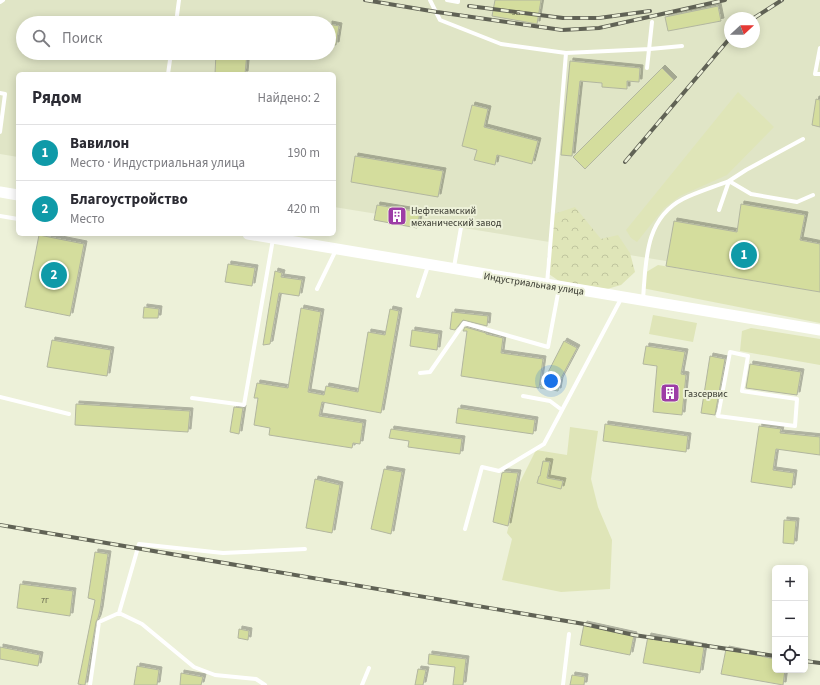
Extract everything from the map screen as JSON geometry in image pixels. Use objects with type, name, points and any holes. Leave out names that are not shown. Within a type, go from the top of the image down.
[{"type":"main road","points":[[0,192],[16,195]]},
{"type":"main road","name":"Индустриальная улица","points":[[264,236],[547,286],[643,300],[820,330]]},
{"type":"lane","points":[[177,16],[179,0]]},
{"type":"lane","points":[[430,0],[440,20],[501,44],[566,53],[682,46]]},
{"type":"lane","points":[[447,0],[458,2],[458,0]]},
{"type":"lane","points":[[647,68],[652,22]]},
{"type":"lane","points":[[820,48],[815,74],[820,74]]},
{"type":"lane","points":[[547,286],[566,53]]},
{"type":"lane","points":[[168,72],[170,60]]},
{"type":"lane","points":[[0,93],[5,94],[0,132]]},
{"type":"lane","points":[[643,300],[648,245],[662,215],[682,199],[729,181],[746,170],[803,140]]},
{"type":"lane","points":[[729,181],[751,194],[797,202],[813,195]]},
{"type":"lane","points":[[719,210],[729,181]]},
{"type":"lane","points":[[0,216],[16,219]]},
{"type":"lane","points":[[454,269],[462,222]]},
{"type":"lane","points":[[192,398],[244,405],[273,238]]},
{"type":"lane","points":[[317,289],[336,249]]},
{"type":"lane","points":[[418,296],[428,265]]},
{"type":"lane","points":[[420,373],[430,372],[464,323],[548,347],[559,287]]},
{"type":"lane","points":[[465,529],[482,467],[499,471],[544,444],[622,297]]},
{"type":"lane","points":[[730,352],[748,356],[742,391],[797,399],[795,426],[718,416],[730,352]]},
{"type":"lane","points":[[523,396],[550,400],[562,410]]},
{"type":"lane","points":[[0,397],[69,414]]},
{"type":"lane","points":[[90,685],[99,622],[119,613],[139,544],[223,553],[305,549]]},
{"type":"lane","points":[[119,613],[142,624],[194,667],[215,675],[256,679],[265,685]]},
{"type":"lane","points":[[563,685],[569,634]]},
{"type":"lane","points":[[362,685],[369,668]]},
{"type":"shaded area","points":[[0,0],[820,0],[820,286],[336,207],[336,72],[16,72],[16,157],[0,154]]},
{"type":"green space","points":[[738,92],[774,127],[727,175],[680,196],[664,208],[637,242],[631,238],[626,230]]},
{"type":"green space","points":[[575,207],[601,239],[618,235],[630,253],[635,272],[621,285],[607,289],[559,281],[546,272],[551,215]]},
{"type":"green space","points":[[658,265],[820,292],[820,323],[642,288],[643,274]]},
{"type":"green space","points":[[653,315],[697,323],[693,342],[649,334]]},
{"type":"green space","points":[[751,328],[820,339],[820,365],[740,351],[742,331]]},
{"type":"green space","points":[[570,427],[598,431],[591,479],[598,507],[612,540],[610,589],[561,592],[502,580],[512,539],[507,533],[517,488],[536,450],[567,455]]},
{"type":"building","points":[[495,0],[541,0],[537,24],[492,16]]},
{"type":"building","points":[[718,6],[721,21],[668,31],[665,17]]},
{"type":"building","points":[[336,25],[339,26],[336,45]]},
{"type":"building","points":[[216,60],[246,60],[245,72],[215,72]]},
{"type":"building","points":[[570,61],[640,68],[639,82],[627,81],[627,89],[602,87],[602,83],[580,81],[572,156],[561,155]]},
{"type":"building","points":[[662,68],[674,80],[585,169],[573,157]]},
{"type":"building","points":[[816,99],[820,100],[820,127],[812,125]]},
{"type":"building","points":[[472,105],[488,109],[484,127],[538,141],[532,164],[497,155],[495,165],[474,160],[477,150],[462,146]]},
{"type":"building","points":[[355,156],[443,171],[438,197],[351,182]]},
{"type":"building","points":[[741,204],[805,215],[800,240],[820,244],[820,292],[666,266],[674,221],[737,232]]},
{"type":"building","name":"Нефтекамский механический завод","points":[[377,205],[420,212],[417,228],[374,220]]},
{"type":"building","points":[[39,236],[84,244],[70,316],[25,307]]},
{"type":"building","points":[[228,264],[255,268],[252,286],[225,282]]},
{"type":"building","points":[[275,271],[282,273],[281,277],[302,280],[299,296],[279,293],[270,344],[263,345]]},
{"type":"building","points":[[144,307],[159,309],[158,318],[143,318]]},
{"type":"building","points":[[301,308],[321,312],[308,392],[324,395],[326,386],[358,392],[368,332],[385,335],[390,309],[399,311],[381,413],[322,402],[319,416],[363,423],[360,444],[353,443],[352,448],[269,435],[270,428],[254,425],[258,398],[254,398],[257,383],[288,388]]},
{"type":"building","points":[[452,312],[488,316],[487,326],[463,320],[455,330],[450,329]]},
{"type":"building","points":[[465,327],[503,338],[501,353],[543,359],[539,388],[461,376],[467,331],[463,331]]},
{"type":"building","points":[[412,330],[439,334],[437,350],[410,346]]},
{"type":"building","points":[[52,340],[111,350],[107,376],[47,367]]},
{"type":"building","points":[[564,341],[577,348],[560,380],[558,391],[540,388]]},
{"type":"building","points":[[646,346],[685,352],[681,374],[686,375],[682,415],[653,412],[657,366],[643,364]]},
{"type":"building","points":[[710,356],[725,359],[715,415],[701,413]]},
{"type":"building","points":[[750,364],[801,372],[797,395],[746,388]]},
{"type":"building","points":[[76,404],[190,411],[188,432],[75,425]]},
{"type":"building","points":[[234,407],[243,408],[239,434],[230,432]]},
{"type":"building","points":[[458,408],[535,420],[533,434],[456,423]]},
{"type":"building","points":[[605,424],[688,436],[686,452],[603,441]]},
{"type":"building","points":[[759,426],[781,429],[780,433],[820,437],[820,455],[776,449],[773,470],[794,473],[792,488],[751,482]]},
{"type":"building","points":[[391,429],[462,439],[460,454],[408,447],[409,441],[389,438]]},
{"type":"building","points":[[543,461],[550,462],[547,478],[563,481],[561,489],[537,483]]},
{"type":"building","points":[[384,469],[402,472],[391,534],[371,529]]},
{"type":"building","points":[[502,473],[518,473],[508,526],[493,522]]},
{"type":"building","points":[[315,479],[340,485],[332,533],[306,528]]},
{"type":"building","points":[[784,520],[796,521],[794,544],[783,543]]},
{"type":"building","points":[[95,552],[108,554],[100,610],[96,622],[85,685],[83,685],[78,684],[95,600],[88,598]]},
{"type":"building","points":[[20,584],[73,591],[70,616],[17,608]]},
{"type":"building","points":[[584,624],[634,635],[630,655],[580,645]]},
{"type":"building","points":[[239,629],[249,631],[248,640],[238,638]]},
{"type":"building","points":[[648,636],[704,647],[700,673],[643,663]]},
{"type":"building","points":[[0,647],[40,655],[38,666],[0,659]]},
{"type":"building","points":[[726,649],[772,658],[772,673],[785,673],[783,685],[721,674]]},
{"type":"building","points":[[429,654],[466,659],[463,685],[453,685],[455,667],[428,664]]},
{"type":"building","points":[[137,666],[159,670],[157,685],[134,685]]},
{"type":"building","points":[[418,669],[426,670],[423,685],[415,685]]},
{"type":"building","points":[[181,673],[203,677],[201,685],[180,685]]},
{"type":"building","points":[[572,675],[585,677],[584,685],[570,685]]},
{"type":"railway","points":[[365,0],[562,30],[599,28],[725,0]]},
{"type":"railway","points":[[760,14],[782,0]]},
{"type":"railway","points":[[469,6],[563,18],[599,18],[650,11]]},
{"type":"railway","points":[[625,162],[724,45]]},
{"type":"railway","points":[[0,525],[584,624],[634,635],[772,656]]},
{"type":"railway","points":[[808,661],[820,663]]},
{"type":"place","name":"Нефтекамский механический завод","points":[[397,216]]},
{"type":"place","name":"Вавилон","points":[[744,255]]},
{"type":"place","name":"Благоустройство","points":[[54,275]]},
{"type":"place","name":"Газсервис","points":[[670,393]]}]
